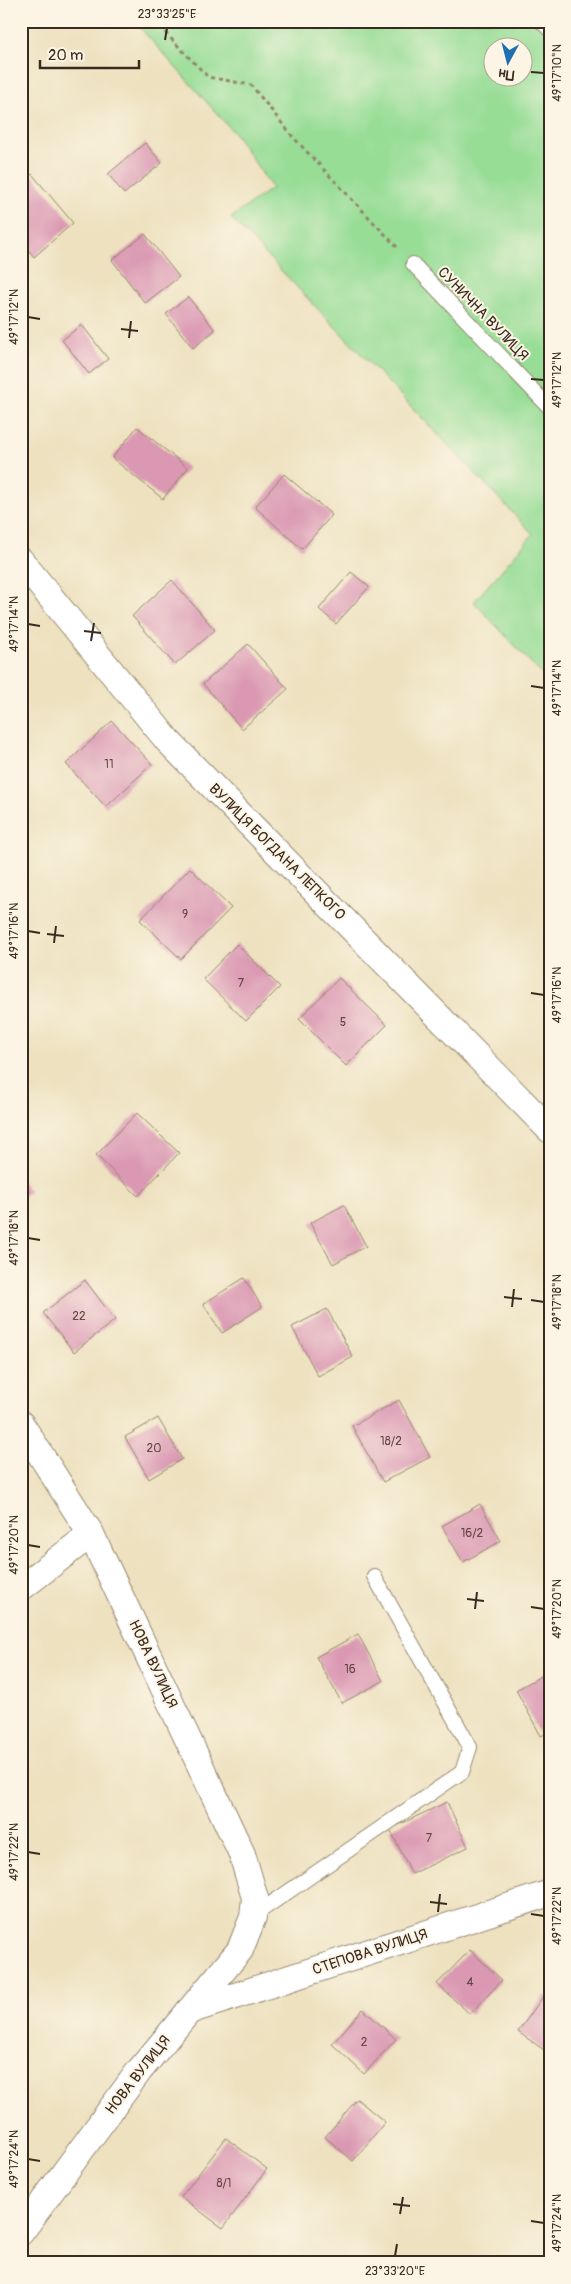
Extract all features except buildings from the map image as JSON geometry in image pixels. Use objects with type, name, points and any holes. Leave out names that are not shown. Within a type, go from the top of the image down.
[{"type":"street","name":"ВУЛИЦЯ БОГДАНА ЛЕПКОГО","points":[[21,561],[168,741],[550,1130]]},
{"type":"street","name":"НОВА ВУЛИЦЯ","points":[[21,1424],[91,1534],[242,1854],[255,1898],[253,1917],[240,1950],[139,2071],[21,2232]]},
{"type":"street","points":[[21,1588],[91,1534]]},
{"type":"street","name":"СТЕПОВА ВУЛИЦЯ","points":[[190,2011],[550,1893]]},
{"type":"lane","points":[[541,21],[550,30]]},
{"type":"lane","name":"СУНИЧНА ВУЛИЦЯ","points":[[413,264],[550,408]]},
{"type":"lane","points":[[253,1917],[462,1772],[470,1747],[374,1576]]},
{"type":"path","points":[[154,21],[208,77],[251,86],[293,137],[413,264]]},
{"type":"green space","points":[[134,21],[550,21],[550,683],[474,602],[533,534],[231,218],[272,188],[237,136]]}]
